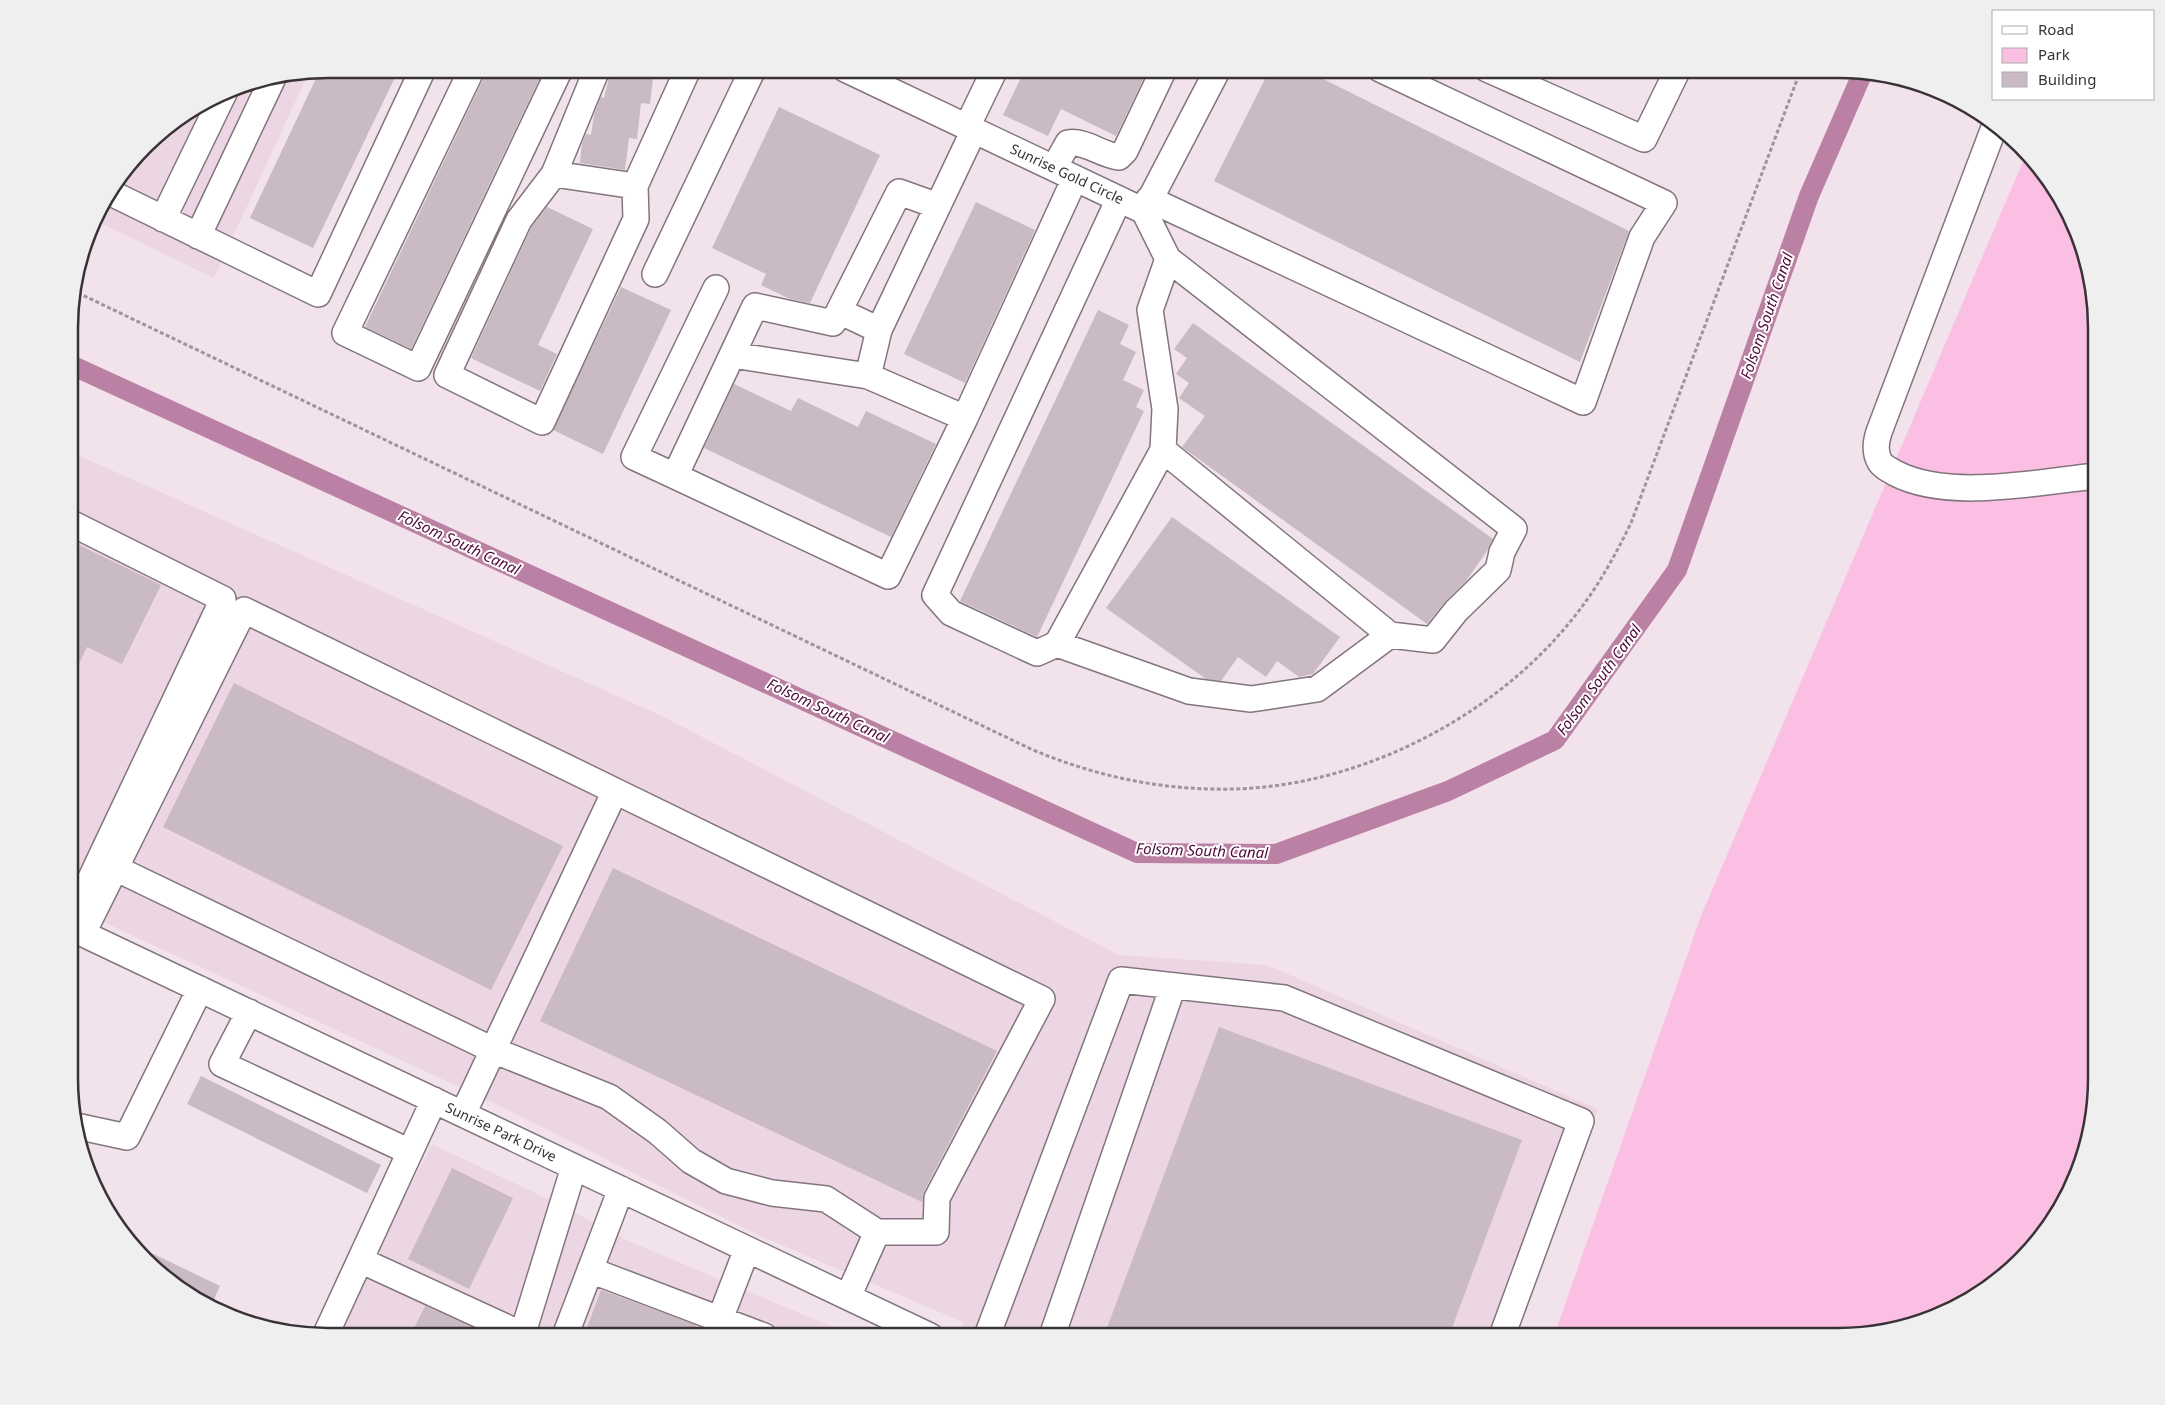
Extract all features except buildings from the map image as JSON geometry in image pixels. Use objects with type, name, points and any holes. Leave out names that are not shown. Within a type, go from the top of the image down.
[{"type":"street","points":[[115,196],[318,294],[419,78]]},
{"type":"street","points":[[468,78],[345,333],[418,368],[556,78]]},
{"type":"street","points":[[593,78],[554,174],[519,220],[447,375],[542,422],[636,220],[635,186],[684,78]]},
{"type":"street","points":[[655,274],[749,78]]},
{"type":"street","name":"Sunrise Gold Circle","points":[[866,78],[1119,199],[1147,205],[1583,402],[1642,237],[1664,203],[1399,78]]},
{"type":"street","points":[[868,376],[878,330],[938,206],[991,78]]},
{"type":"street","points":[[716,288],[634,457],[888,576],[965,418],[1064,173],[1068,142],[1076,141],[1109,156],[1119,157],[1125,151],[1160,78]]},
{"type":"street","points":[[1163,450],[1390,635],[1433,640],[1456,611],[1498,570],[1502,552],[1514,529],[1168,259],[1147,205],[1213,78]]},
{"type":"street","points":[[1507,78],[1644,139],[1674,78]]},
{"type":"street","points":[[198,236],[270,84]]},
{"type":"street","points":[[163,219],[220,102]]},
{"type":"street","points":[[1993,131],[1879,432],[1876,442],[1877,454],[1880,462],[1887,469],[1905,478],[1926,484],[1952,487],[2011,485],[2088,477]]},
{"type":"street","points":[[554,174],[635,186]]},
{"type":"street","points":[[674,476],[755,306],[833,323],[899,192],[938,206]]},
{"type":"street","points":[[1119,199],[935,595],[952,613],[1037,653],[1057,644],[1163,450],[1165,410],[1150,310],[1168,259]]},
{"type":"street","points":[[839,311],[878,330]]},
{"type":"street","points":[[732,355],[868,376],[965,418]]},
{"type":"street","points":[[78,526],[224,599],[78,920]]},
{"type":"street","points":[[78,923],[115,868],[244,610],[1042,999],[936,1198],[936,1232],[877,1232],[826,1199],[772,1193],[726,1181],[691,1161],[658,1132],[609,1097],[493,1050],[115,868]]},
{"type":"street","points":[[1057,644],[1189,691],[1251,698],[1317,689],[1390,635]]},
{"type":"street","points":[[463,1114],[615,791]]},
{"type":"street","name":"Sunrise Park Drive","points":[[78,928],[200,989],[913,1328]]},
{"type":"street","points":[[990,1328],[1121,980],[1284,998],[1581,1122],[1505,1328]]},
{"type":"street","points":[[1055,1328],[1173,986]]},
{"type":"street","points":[[82,1127],[127,1136],[200,989]]},
{"type":"street","points":[[249,1012],[222,1064],[410,1152]]},
{"type":"street","points":[[329,1328],[434,1100]]},
{"type":"street","points":[[524,1328],[574,1167]]},
{"type":"street","points":[[568,1328],[621,1189]]},
{"type":"street","points":[[848,1297],[877,1232]]},
{"type":"street","points":[[720,1319],[747,1249]]},
{"type":"street","points":[[360,1260],[505,1328]]},
{"type":"street","points":[[590,1270],[743,1328]]},
{"type":"path","points":[[80,294],[1033,750],[1103,775],[1155,785],[1214,790],[1270,786],[1310,780],[1361,765],[1425,739],[1488,700],[1540,654],[1569,623],[1598,585],[1631,523],[1799,78]]},
{"type":"shaded area","points":[[306,79],[214,278],[101,223],[103,217],[129,175],[175,129],[217,103],[247,91],[279,82]]},
{"type":"shaded area","points":[[78,455],[662,716],[1119,955],[1267,965],[1598,1109],[1520,1328],[961,1328],[963,1322],[760,1236],[485,1099],[78,910]]},
{"type":"shaded area","points":[[432,1144],[548,1199],[631,1242],[835,1328],[337,1328]]},
{"type":"green space","points":[[2023,161],[2036,175],[2062,217],[2079,263],[2087,311],[2088,1078],[2083,1126],[2074,1158],[2062,1188],[2036,1230],[1990,1276],[1948,1302],[1918,1314],[1886,1323],[1854,1327],[1557,1328],[1701,916]]},
{"type":"waterway","name":"Folsom South Canal","points":[[78,368],[1137,853],[1276,854],[1448,791],[1555,740],[1677,570],[1809,196],[1860,79]]}]
